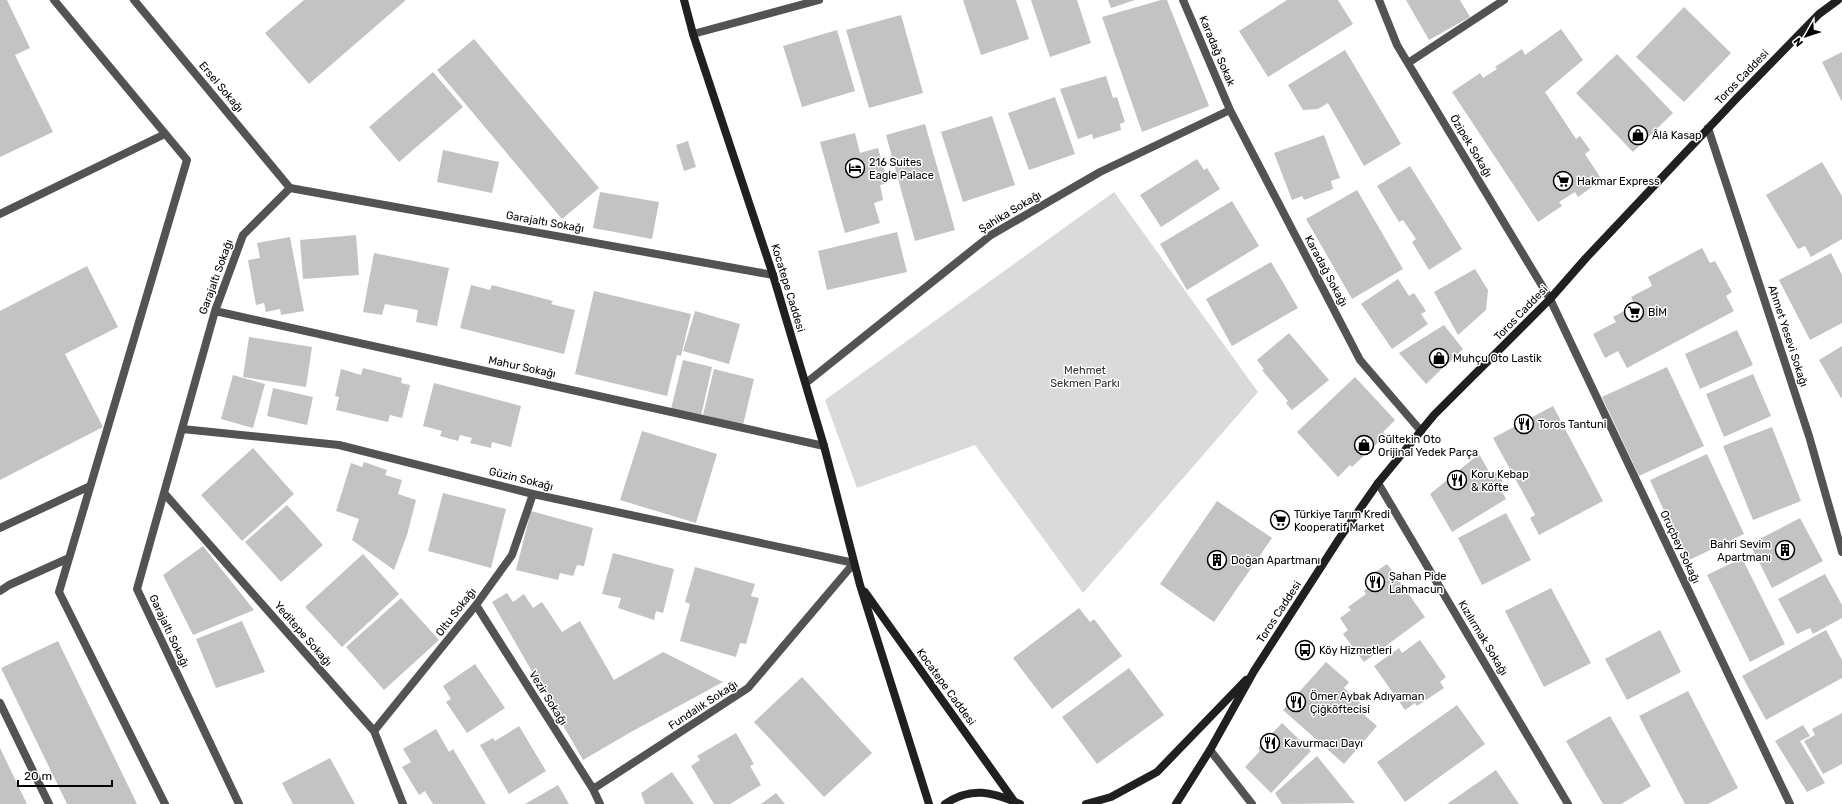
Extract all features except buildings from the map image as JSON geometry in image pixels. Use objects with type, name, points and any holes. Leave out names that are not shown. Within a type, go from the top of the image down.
[{"type":"street","points":[[54,0],[187,160],[59,592],[165,804]]},
{"type":"street","name":"Ersel Sokağı","points":[[134,0],[290,188]]},
{"type":"street","name":"Kocatepe Caddesi","points":[[684,0],[693,34],[773,275],[806,383],[860,585],[929,804]]},
{"type":"street","points":[[693,34],[819,0]]},
{"type":"street","name":"Karadağ Sokak","points":[[1183,0],[1230,110]]},
{"type":"street","name":"Özipek Sokağı","points":[[1379,0],[1397,45],[1550,299]]},
{"type":"street","points":[[1408,63],[1504,0]]},
{"type":"street","name":"Toros Caddesi","points":[[1176,804],[1210,750],[1254,671],[1339,539],[1378,482],[1434,415],[1550,299],[1586,258],[1708,128],[1818,14],[1838,0]]},
{"type":"street","name":"Şahika Sokağı","points":[[806,383],[990,235],[1100,172],[1230,110]]},
{"type":"street","name":"Karadağ Sokağı","points":[[1230,110],[1360,360],[1421,431]]},
{"type":"street","name":"Ahmet Yesevi Sokağı","points":[[1708,128],[1809,436],[1841,548]]},
{"type":"street","points":[[0,214],[165,134]]},
{"type":"street","name":"Garajaltı Sokağı","points":[[239,804],[138,589],[215,311],[243,235],[290,188],[773,275]]},
{"type":"street","name":"Oruçbey Sokağı","points":[[1550,299],[1790,804]]},
{"type":"street","name":"Mahur Sokağı","points":[[215,311],[824,446]]},
{"type":"street","name":"Güzin Sokağı","points":[[182,429],[339,445],[533,494],[854,563]]},
{"type":"street","name":"Kızılırmak Sokağı","points":[[1378,482],[1568,804]]},
{"type":"street","points":[[0,528],[90,486]]},
{"type":"street","name":"Yeditepe Sokağı","points":[[164,493],[374,731],[403,804]]},
{"type":"street","name":"Oltu Sokağı","points":[[374,731],[476,605],[512,555],[533,494]]},
{"type":"street","points":[[0,590],[69,558]]},
{"type":"street","name":"Fundalık Sokağı","points":[[593,789],[748,688],[854,563]]},
{"type":"street","name":"Kocatepe Caddesi","points":[[860,585],[1017,803]]},
{"type":"street","name":"Vezir Sokağı","points":[[476,605],[593,789],[600,804]]},
{"type":"street","name":"Toros Caddesi","points":[[1086,804],[1111,797],[1157,772],[1254,671]]},
{"type":"street","points":[[0,703],[49,804]]},
{"type":"street","points":[[1210,750],[1252,804]]},
{"type":"street","points":[[945,804],[971,792],[998,794],[1017,803]]},
{"type":"green space","name":"Mehmet Sekmen Parkı","points":[[1114,192],[1258,392],[1083,593],[975,445],[857,488],[825,400]]},
{"type":"place","name":"Âlâ Kasap","points":[[1638,135]]},
{"type":"place","name":"216 Suites Eagle Palace","points":[[855,168]]},
{"type":"place","name":"Hakmar Express","points":[[1563,181]]},
{"type":"place","name":"BİM","points":[[1634,312]]},
{"type":"place","name":"Muhçu Oto Lastik","points":[[1439,358]]},
{"type":"place","name":"Toros Tantuni","points":[[1524,424]]},
{"type":"place","name":"Gültekin Oto Orijinal Yedek Parça","points":[[1364,445]]},
{"type":"place","name":"Koru Kebap & Köfte","points":[[1457,480]]},
{"type":"place","name":"Türkiye Tarım Kredi Kooperatif Market","points":[[1280,520]]},
{"type":"place","name":"Bahri Sevim Apartmanı","points":[[1785,550]]},
{"type":"place","name":"Doğan Apartmanı","points":[[1217,560]]},
{"type":"place","name":"Şahan Pide Lahmacun","points":[[1375,582]]},
{"type":"place","name":"Köy Hizmetleri","points":[[1305,650]]},
{"type":"place","name":"Ömer Aybak Adıyaman Çiğköftecisi","points":[[1296,702]]},
{"type":"place","name":"Kavurmacı Dayı","points":[[1270,743]]}]
